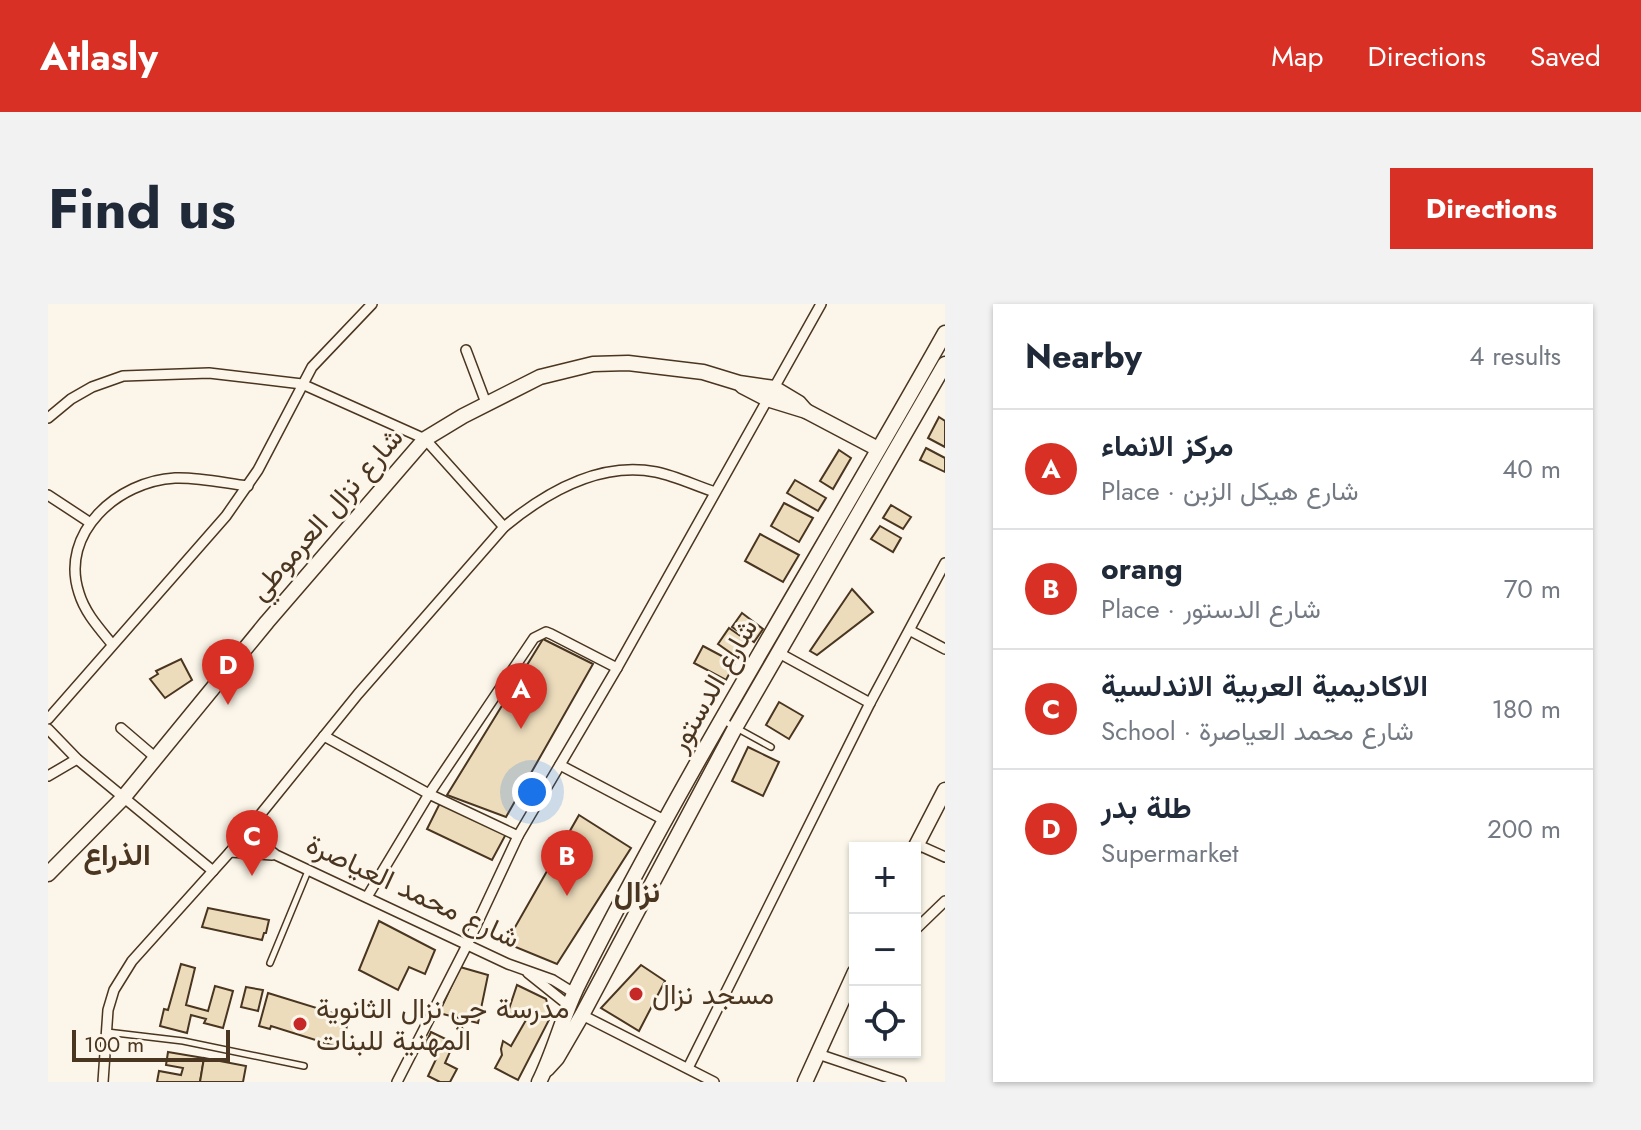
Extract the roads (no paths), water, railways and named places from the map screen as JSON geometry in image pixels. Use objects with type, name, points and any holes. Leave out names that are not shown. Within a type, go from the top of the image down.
[{"type":"main road","name":"شارع الدستور","points":[[541,1077],[571,999],[666,821],[945,333]]},
{"type":"main road","name":"شارع نزال العرموطي","points":[[48,874],[123,798],[267,622],[425,439],[486,403],[540,377],[593,364],[628,363],[685,369],[770,393],[878,449]]},
{"type":"main road","name":"شارع الدستور","points":[[541,1077],[557,1058],[585,1009],[735,728],[945,364]]},
{"type":"main road","points":[[918,842],[945,790]]},
{"type":"main road","points":[[805,1082],[849,986]]},
{"type":"main road","name":"شارع محمد العياصرة","points":[[571,999],[585,1009]]},
{"type":"street","points":[[48,719],[226,516],[248,486],[312,367],[372,304]]},
{"type":"street","points":[[397,1082],[518,836],[617,668],[821,304]]},
{"type":"street","points":[[466,350],[486,403]]},
{"type":"street","points":[[48,418],[81,393],[123,376],[209,373],[302,384],[425,439],[504,527]]},
{"type":"street","points":[[103,1082],[108,1010],[122,974],[230,852],[324,736],[504,527],[525,509],[568,484],[613,473],[657,472],[715,492]]},
{"type":"street","points":[[112,644],[87,611],[75,578],[74,567],[89,522],[124,493],[164,479],[197,479],[248,486]]},
{"type":"street","points":[[48,495],[89,522]]},
{"type":"street","points":[[688,1068],[870,703],[945,563]]},
{"type":"street","points":[[911,631],[945,649]]},
{"type":"street","points":[[367,897],[429,794],[534,638],[546,632],[617,668]]},
{"type":"street","points":[[779,653],[870,703]]},
{"type":"street","points":[[121,728],[156,758]]},
{"type":"street","points":[[48,729],[77,759],[213,871]]},
{"type":"street","points":[[324,736],[429,794],[518,836]]},
{"type":"street","points":[[48,776],[77,759]]},
{"type":"street","points":[[560,765],[666,821]]},
{"type":"street","name":"شارع محمد العياصرة","points":[[247,832],[276,855],[528,973],[553,980],[571,999]]},
{"type":"street","points":[[921,848],[945,857]]},
{"type":"street","name":"شارع محمد العياصرة","points":[[230,852],[276,855]]},
{"type":"street","points":[[921,924],[945,901]]},
{"type":"street","points":[[585,1009],[714,1082]]},
{"type":"street","points":[[818,1054],[901,1082]]},
{"type":"lane","points":[[721,720],[771,747]]},
{"type":"lane","points":[[270,963],[309,870]]},
{"type":"lane","points":[[106,1032],[183,1041],[304,1066]]},
{"type":"place","name":"طلة بدر","points":[[228,705]]},
{"type":"place","name":"مركز الانماء","points":[[521,729]]},
{"type":"place","name":"الاكاديمية العربية الاندلسية","points":[[252,876]]},
{"type":"place","name":"orang","points":[[567,896]]},
{"type":"place","name":"مسجد نزال","points":[[636,994]]},
{"type":"place","name":"مدرسة حي نزال الثانوية المهنية للبنات","points":[[300,1024]]},
{"type":"district","name":"الذراع","points":[[117,854]]},
{"type":"district","name":"نزال","points":[[637,891]]}]
